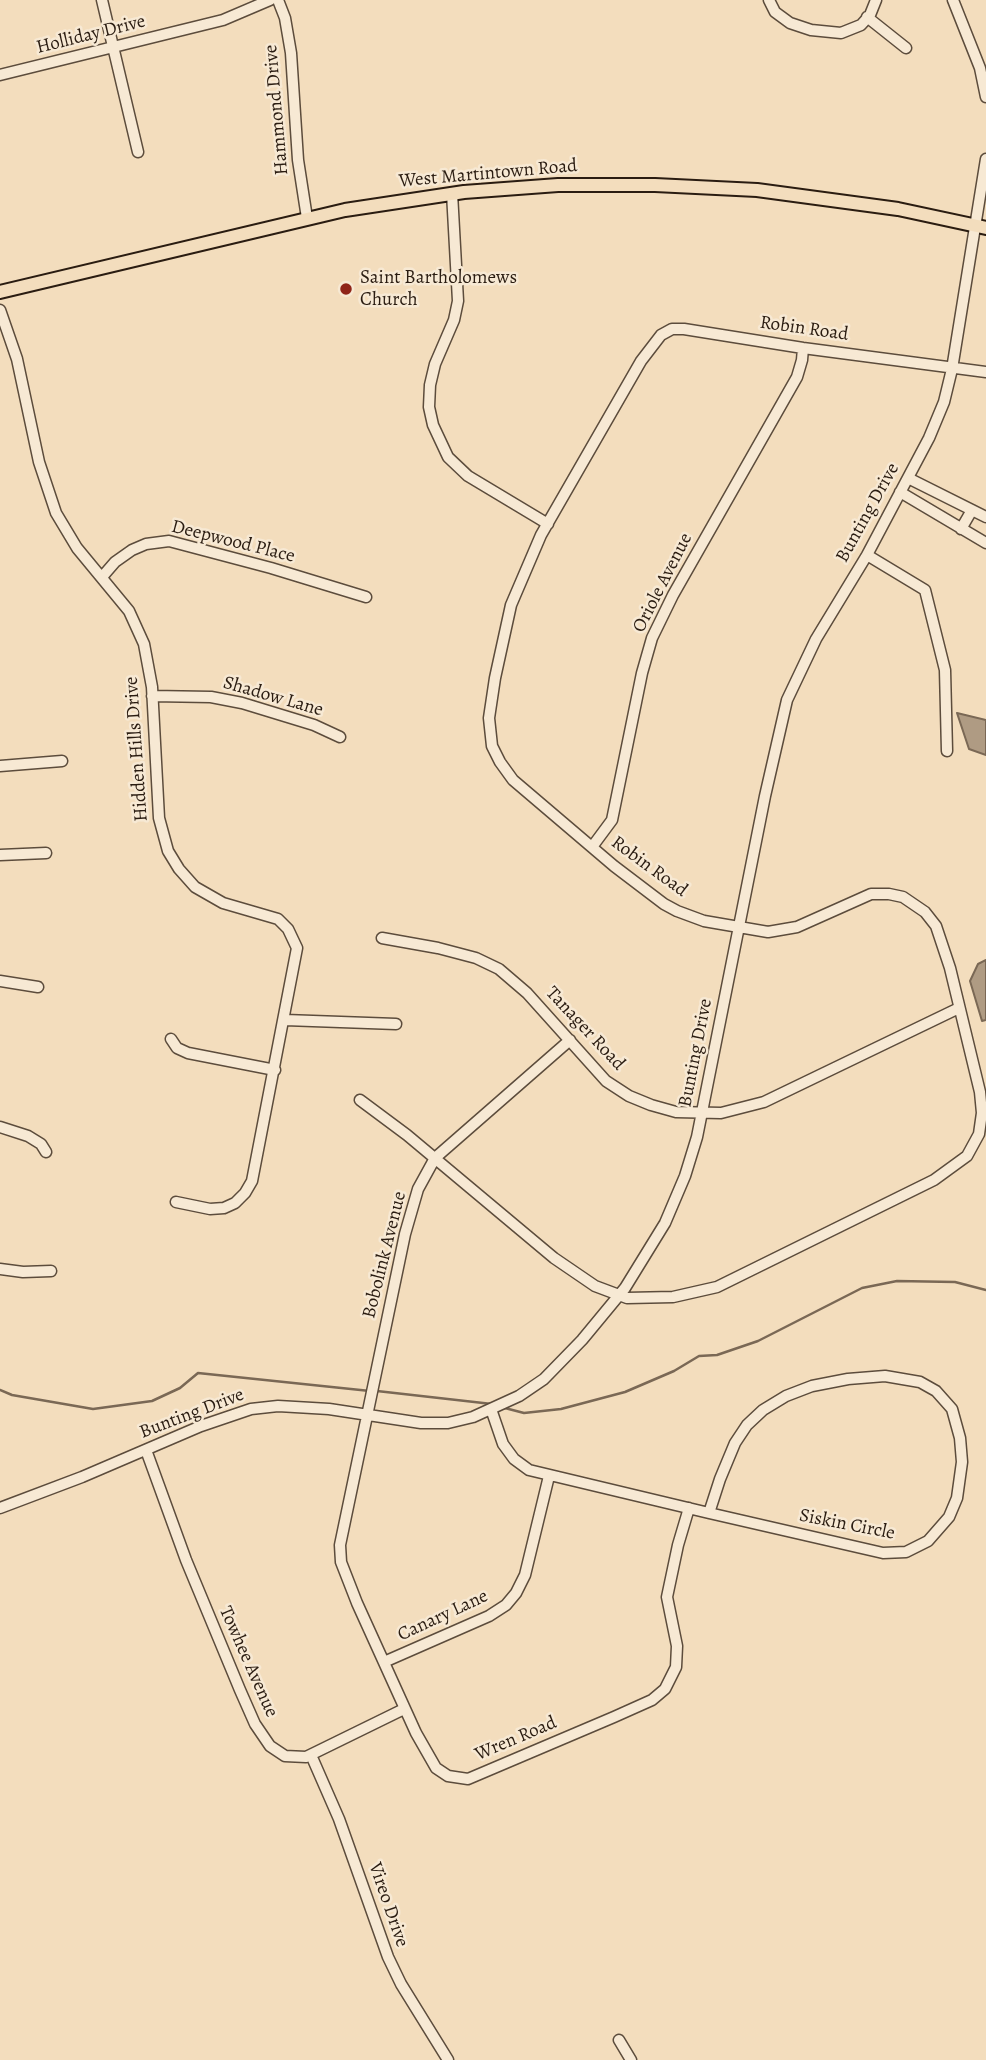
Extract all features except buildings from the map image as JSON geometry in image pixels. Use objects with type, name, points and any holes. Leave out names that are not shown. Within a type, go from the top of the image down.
[{"type":"main road","name":"West Martintown Road","points":[[0,292],[307,218],[400,200],[558,185],[641,184],[708,187],[826,198],[898,209],[980,227]]},
{"type":"street","points":[[102,0],[138,152]]},
{"type":"street","name":"Holliday Drive","points":[[0,75],[223,20],[270,0]]},
{"type":"street","name":"Hammond Drive","points":[[278,0],[285,18],[291,53],[298,160],[307,218]]},
{"type":"street","points":[[769,0],[781,17],[790,23],[811,30],[834,33],[848,31],[861,24],[876,0]]},
{"type":"street","points":[[953,0],[980,68],[986,97]]},
{"type":"street","points":[[867,17],[906,48]]},
{"type":"street","name":"Bunting Drive","points":[[0,1508],[82,1477],[201,1426],[251,1409],[292,1406],[435,1423],[461,1420],[519,1396],[549,1374],[619,1297],[653,1245],[677,1196],[697,1137],[787,700],[816,639],[867,555],[937,420],[951,369],[980,227],[986,159]]},
{"type":"street","points":[[452,193],[458,301],[454,320],[432,374],[429,396],[433,425],[448,457],[468,476],[548,524]]},
{"type":"street","name":"Hidden Hills Drive","points":[[0,310],[17,359],[39,462],[50,498],[68,534],[129,611],[141,633],[150,671],[159,818],[164,840],[179,869],[203,892],[235,908],[271,916],[288,929],[296,942],[297,958],[254,1174],[245,1193],[235,1203],[218,1209],[176,1202]]},
{"type":"street","name":"Robin Road","points":[[360,1100],[435,1158],[554,1258],[584,1280],[619,1297],[673,1297],[718,1287],[934,1180],[960,1163],[976,1142],[982,1113],[980,1092],[950,968],[936,926],[919,906],[903,897],[880,893],[863,896],[790,930],[768,932],[704,921],[670,907],[639,886],[513,780],[496,754],[490,737],[491,699],[511,605],[541,535],[641,361],[661,335],[684,329],[986,372]]},
{"type":"street","name":"Oriole Avenue","points":[[592,847],[612,820],[642,673],[653,638],[680,583],[797,377],[803,348]]},
{"type":"street","points":[[908,478],[986,517]]},
{"type":"street","points":[[900,492],[986,544]]},
{"type":"street","points":[[961,529],[972,510]]},
{"type":"street","name":"Deepwood Place","points":[[102,577],[115,562],[132,550],[146,544],[169,541],[366,597]]},
{"type":"street","points":[[867,555],[925,590],[944,670],[947,751]]},
{"type":"street","name":"Shadow Lane","points":[[152,696],[211,697],[242,703],[314,725],[340,737]]},
{"type":"street","points":[[0,766],[62,761]]},
{"type":"street","points":[[0,855],[46,853]]},
{"type":"street","name":"Tanager Road","points":[[382,938],[451,951],[476,958],[499,969],[519,984],[596,1072],[629,1096],[663,1109],[688,1113],[736,1111],[764,1102],[959,1008]]},
{"type":"street","points":[[0,981],[38,987]]},
{"type":"street","points":[[285,1020],[396,1024]]},
{"type":"street","points":[[171,1039],[177,1048],[188,1053],[275,1070]]},
{"type":"street","name":"Bobolink Avenue","points":[[367,1415],[413,1203],[435,1158],[570,1040]]},
{"type":"street","points":[[0,1127],[28,1136],[41,1144],[46,1152]]},
{"type":"street","points":[[0,1269],[51,1271]]},
{"type":"street","name":"Siskin Circle","points":[[491,1409],[499,1435],[514,1459],[529,1470],[549,1476],[690,1508],[709,1513],[883,1553],[914,1549],[928,1541],[943,1526],[957,1498],[962,1462],[960,1438],[952,1409],[929,1386],[896,1376],[825,1382],[799,1390],[763,1410],[741,1433],[720,1479],[709,1513]]},
{"type":"street","name":"Wren Road","points":[[367,1415],[340,1554],[348,1581],[404,1709],[436,1768],[448,1776],[468,1779],[659,1695],[670,1682],[676,1667],[676,1635],[667,1597],[678,1545],[690,1508]]},
{"type":"street","name":"Towhee Avenue","points":[[146,1450],[198,1590],[255,1724],[278,1753],[299,1758],[311,1755]]},
{"type":"street","name":"Canary Lane","points":[[384,1662],[489,1616],[506,1605],[525,1575],[549,1476]]},
{"type":"street","points":[[311,1755],[404,1709]]},
{"type":"street","name":"Vireo Drive","points":[[311,1755],[339,1819],[388,1957],[401,1984],[448,2060]]},
{"type":"street","points":[[619,2040],[631,2060]]},
{"type":"shaded area","points":[[957,713],[986,720],[986,755],[969,749]]},
{"type":"shaded area","points":[[986,960],[986,1020],[982,1021],[970,981],[978,964]]},
{"type":"waterway","points":[[501,1407],[524,1413],[561,1409],[625,1392],[674,1371],[699,1356],[717,1355],[758,1341],[862,1288],[897,1281],[955,1282],[986,1290]]},
{"type":"waterway","points":[[0,1390],[12,1395],[93,1409],[152,1401],[180,1388],[198,1373],[370,1391]]},
{"type":"waterway","points":[[377,1391],[492,1404]]},
{"type":"place","name":"Saint Bartholomews Church","points":[[346,289]]}]
